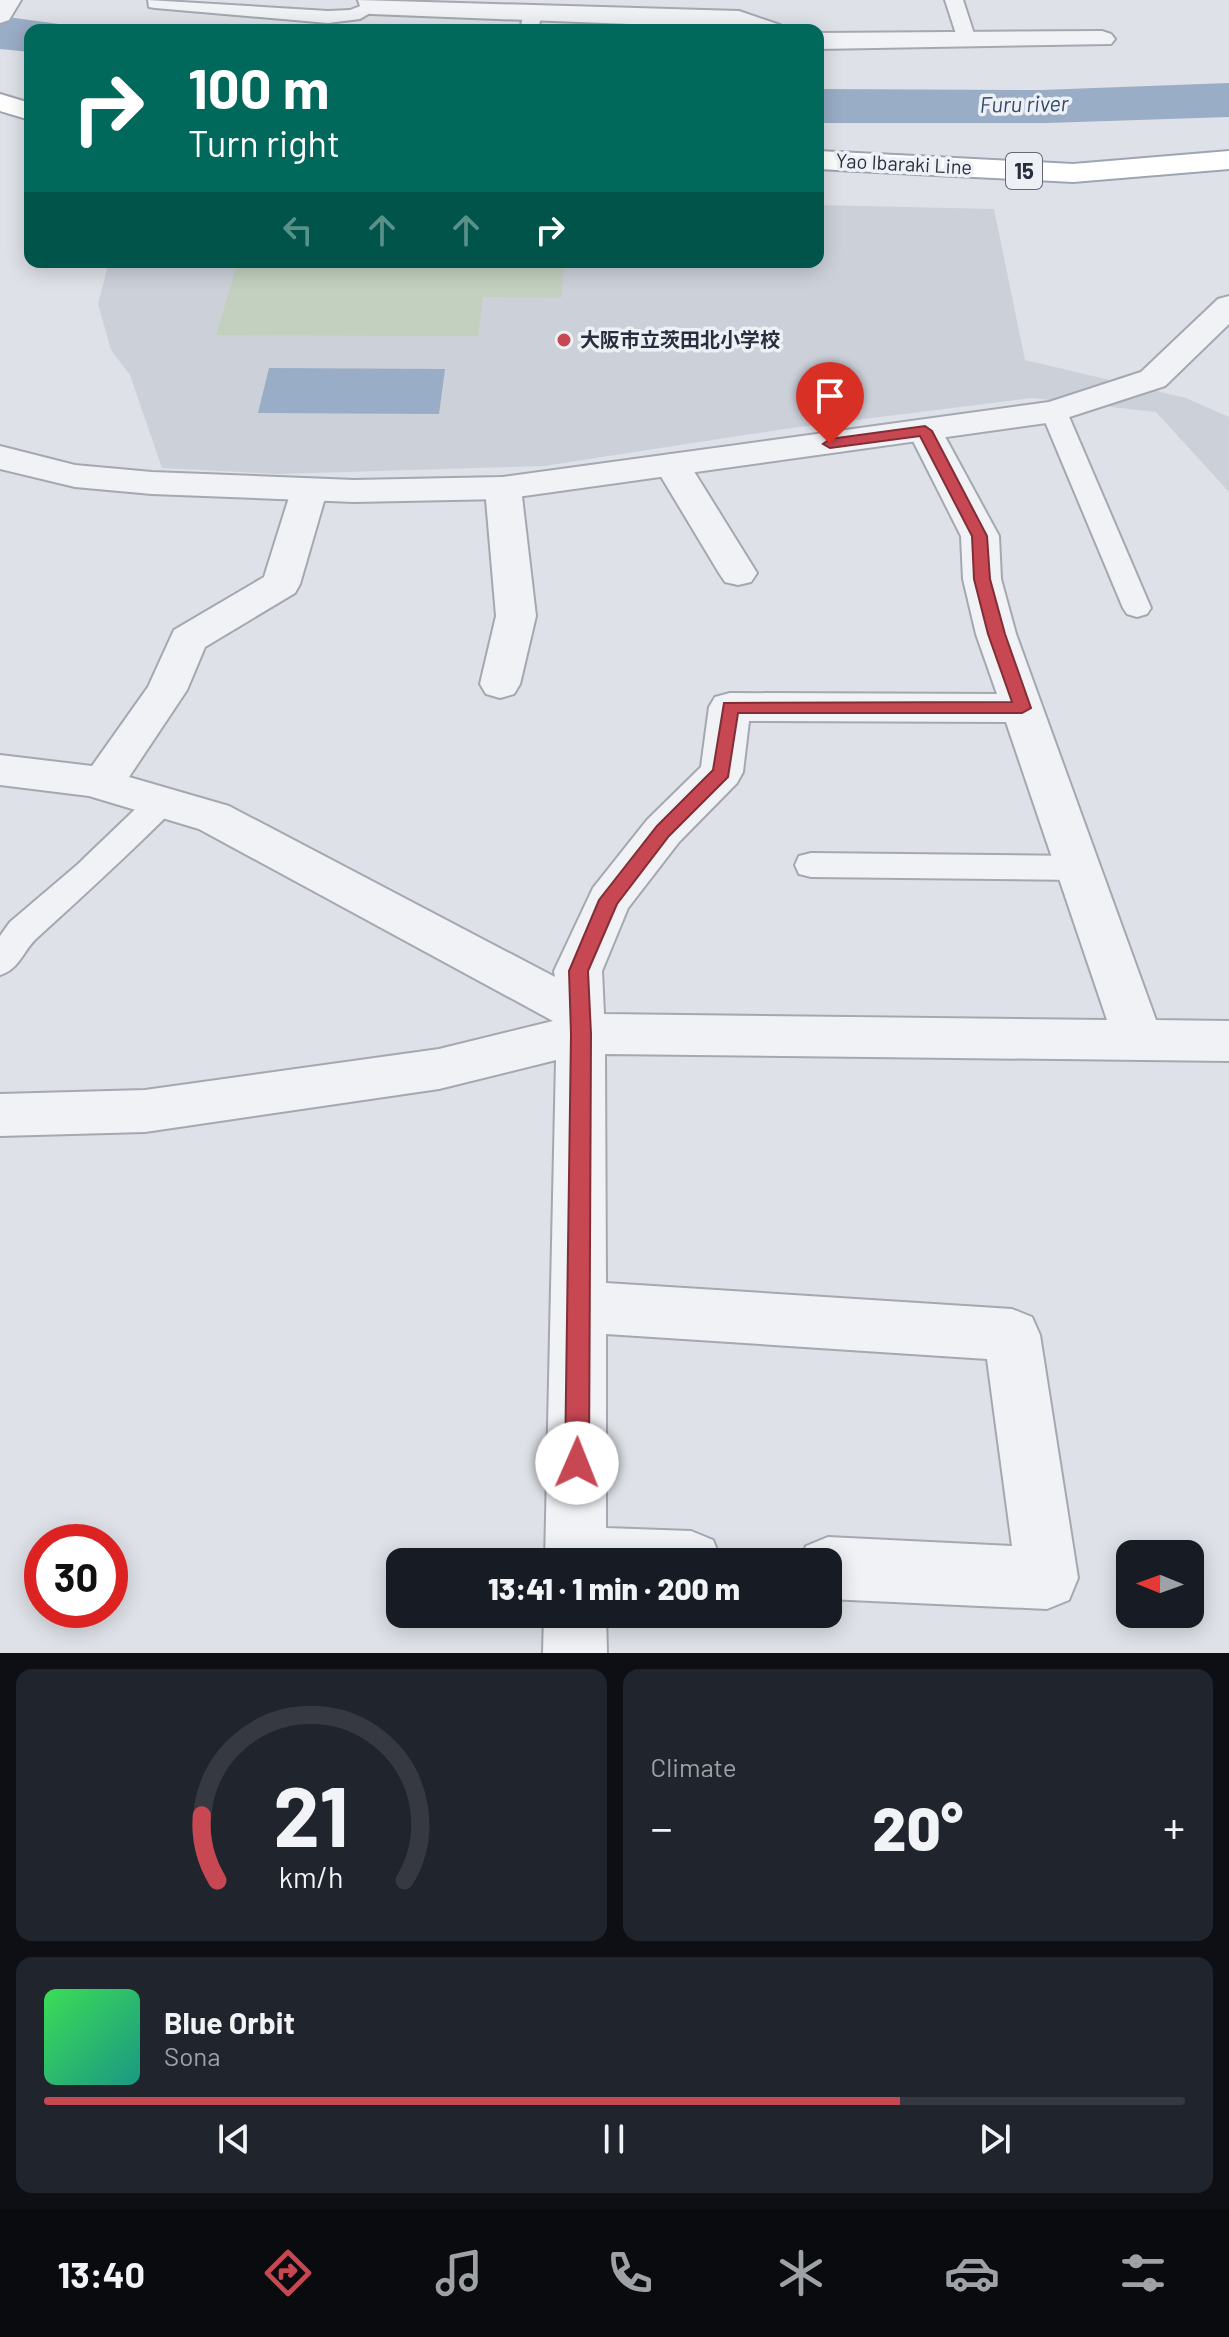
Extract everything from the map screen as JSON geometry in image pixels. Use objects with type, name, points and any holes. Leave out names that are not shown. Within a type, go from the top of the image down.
[{"type":"main road","points":[[0,102],[24,110]]},
{"type":"main road","name":"Yao Ibaraki Line","points":[[824,160],[1073,173],[1229,160]]},
{"type":"street","points":[[739,19],[770,0]]},
{"type":"street","points":[[371,3],[531,21],[739,19],[754,24]]},
{"type":"street","points":[[824,41],[1102,39]]},
{"type":"street","points":[[1,458],[92,480],[309,491],[421,492],[503,488],[1054,412],[1153,379],[1229,306]]},
{"type":"street","points":[[925,431],[980,536],[982,579],[996,634],[1139,1041]]},
{"type":"street","points":[[672,465],[738,573]]},
{"type":"street","points":[[500,684],[516,616],[503,488]]},
{"type":"street","points":[[102,784],[167,690],[188,639],[281,584],[309,491]]},
{"type":"street","points":[[576,1548],[581,1023],[578,971],[609,900],[663,831],[722,772],[730,707],[1022,708]]},
{"type":"street","points":[[0,770],[102,784],[214,817],[581,1023]]},
{"type":"street","points":[[0,1115],[145,1111],[439,1069],[581,1023],[1139,1041],[1229,1041]]},
{"type":"street","points":[[579,1307],[1012,1335],[1047,1578],[842,1569]]},
{"type":"street","points":[[575,1628],[575,1653]]},
{"type":"lane","points":[[954,0],[967,40]]},
{"type":"lane","points":[[155,3],[303,22],[354,15],[371,3]]},
{"type":"lane","points":[[1054,412],[1137,608]]},
{"type":"lane","points":[[0,962],[22,931],[89,874],[162,802]]},
{"type":"lane","points":[[811,865],[1078,868]]},
{"type":"shaded area","name":"大阪市立茨田北小学校","points":[[824,205],[994,209],[1025,360],[1186,398],[1229,417],[1229,492],[1156,412],[1032,398],[784,429],[544,466],[278,474],[162,468],[130,375],[111,350],[98,304],[107,268],[824,268]]},
{"type":"green space","points":[[236,268],[564,268],[561,298],[483,297],[478,336],[216,335]]},
{"type":"water","points":[[0,16],[59,24],[24,24],[24,51],[0,49]]},
{"type":"water","name":"Furu river","points":[[1229,83],[1229,117],[1047,123],[824,123],[824,89],[1041,90]]},
{"type":"water","points":[[269,368],[445,369],[439,414],[258,413]]},
{"type":"place","name":"大阪市立茨田北小学校","points":[[564,340]]},
{"type":"route","points":[[577,1463],[581,1034],[578,971],[609,900],[663,831],[722,772],[730,707],[1022,708],[996,634],[982,579],[980,536],[925,431],[830,444]]}]
